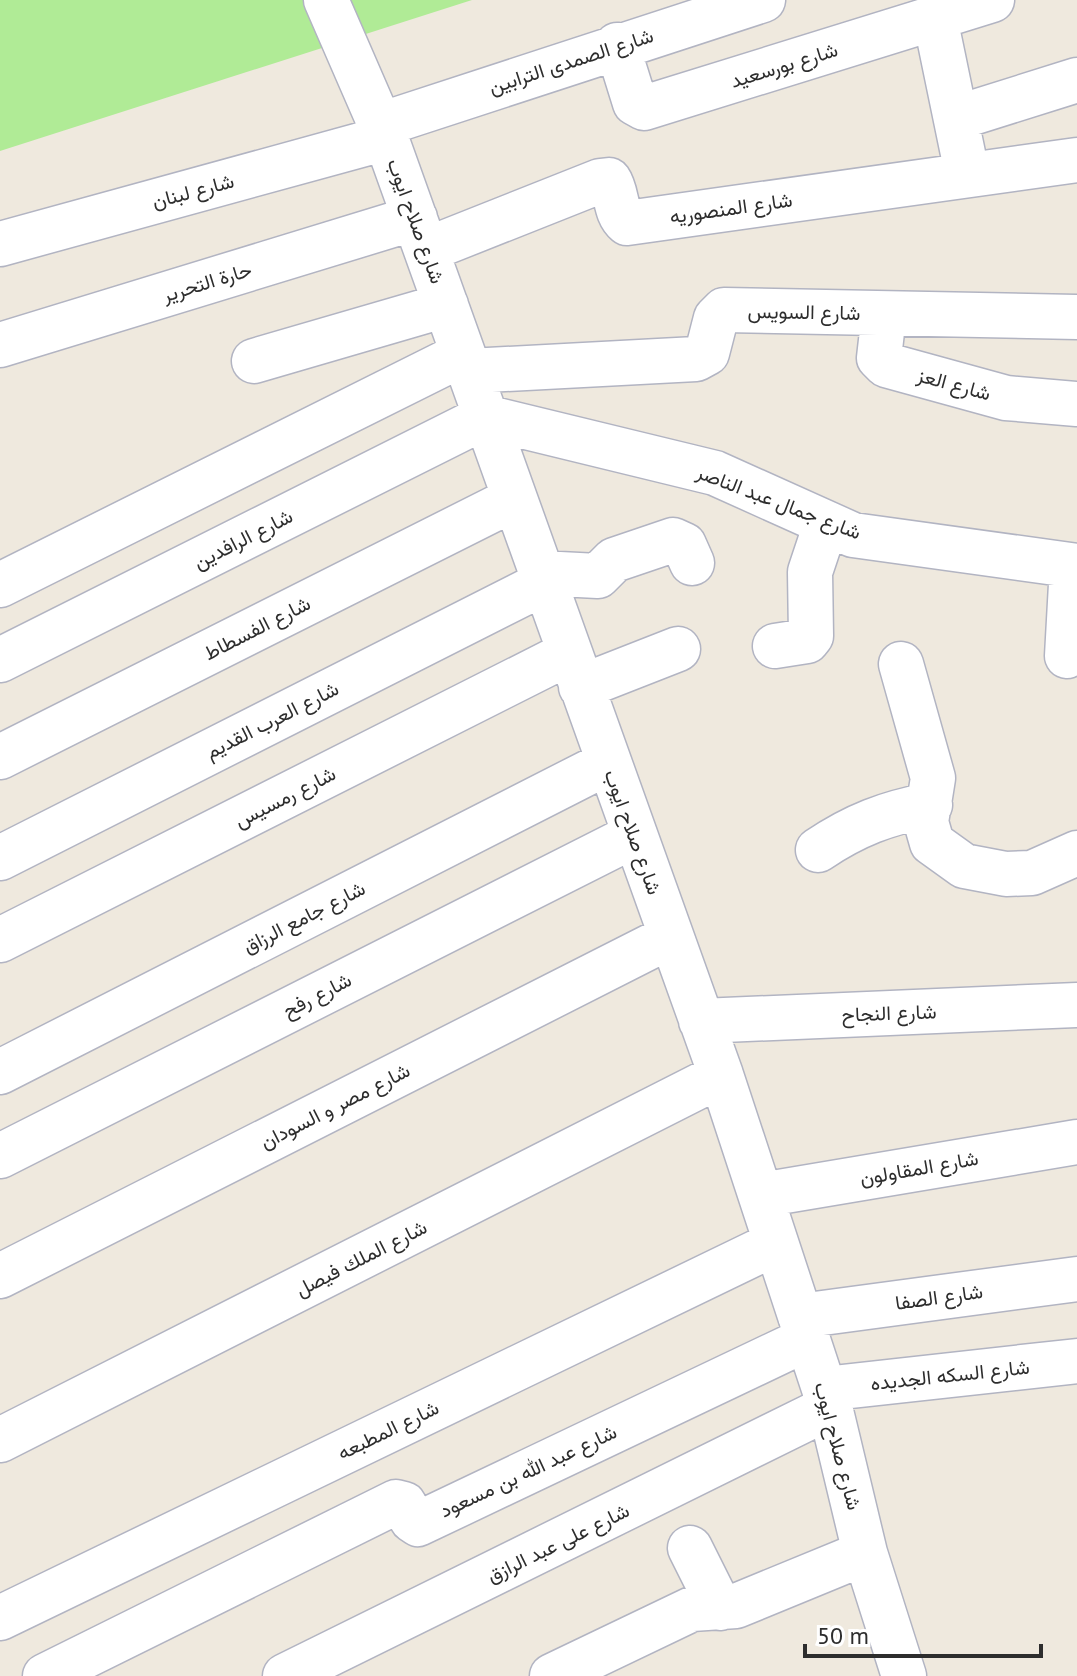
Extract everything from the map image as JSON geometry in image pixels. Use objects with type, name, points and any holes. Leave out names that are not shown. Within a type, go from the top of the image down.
[{"type":"street","name":"شارع صلاح ايوب","points":[[326,0],[383,131],[721,1075],[827,1398],[865,1553],[900,1674]]},
{"type":"street","name":"شارع الصمدى الترابين","points":[[383,131],[617,45],[763,0]]},
{"type":"street","name":"شارع بورسعيد","points":[[617,45],[635,103],[644,108],[992,0]]},
{"type":"street","points":[[935,18],[967,173]]},
{"type":"street","points":[[956,118],[1077,80]]},
{"type":"street","points":[[1005,102],[1016,167]]},
{"type":"street","name":"شارع لبنان","points":[[0,244],[383,131]]},
{"type":"street","name":"شارع المنصوريه","points":[[420,234],[600,181],[612,184],[620,215],[627,223],[1077,160]]},
{"type":"street","name":"حارة التحرير","points":[[0,345],[420,234]]},
{"type":"street","points":[[254,361],[446,305]]},
{"type":"street","name":"شارع السويس","points":[[466,362],[696,359],[707,353],[716,318],[724,310],[1077,317]]},
{"type":"street","name":"شارع العز","points":[[884,314],[879,358],[886,365],[1006,398],[1077,404]]},
{"type":"street","points":[[0,585],[466,362]]},
{"type":"street","name":"شارع جمال عبد الناصر","points":[[485,417],[715,473],[826,524],[881,540],[1075,566]]},
{"type":"street","name":"شارع الرافدين","points":[[0,660],[485,417]]},
{"type":"street","name":"شارع الفسطاط","points":[[0,757],[514,499]]},
{"type":"street","points":[[775,646],[807,641],[811,636],[810,572],[826,524]]},
{"type":"street","points":[[542,578],[598,576],[614,560],[673,540],[684,545],[692,563]]},
{"type":"street","points":[[1067,656],[1075,566]]},
{"type":"street","name":"شارع العرب القديم","points":[[0,858],[542,578]]},
{"type":"street","name":"شارع رمسيس","points":[[0,940],[575,670],[678,649]]},
{"type":"street","points":[[901,664],[933,778],[926,822],[932,843],[947,856],[982,872],[1032,873],[1077,853]]},
{"type":"street","name":"شارع جامع الرزاق","points":[[0,1072],[607,763]]},
{"type":"street","points":[[818,850],[852,827],[890,812],[930,805]]},
{"type":"street","name":"شارع رفح","points":[[0,1156],[635,835]]},
{"type":"street","name":"شارع مصر و السودان","points":[[0,1276],[671,936]]},
{"type":"street","name":"شارع النجاح","points":[[701,1021],[1077,1005]]},
{"type":"street","name":"شارع الملك فيصل","points":[[0,1440],[721,1075]]},
{"type":"street","name":"شارع المقاولون","points":[[761,1195],[1077,1142]]},
{"type":"street","name":"شارع المطبعه","points":[[0,1618],[776,1243]]},
{"type":"street","name":"شارع الصفا","points":[[804,1328],[1077,1279]]},
{"type":"street","name":"شارع عبد الله بن مسعود","points":[[45,1676],[396,1502],[404,1504],[412,1520],[418,1524],[804,1328]]},
{"type":"street","name":"شارع السكه الجديده","points":[[827,1398],[1077,1361]]},
{"type":"street","name":"شارع على عبد الرازق","points":[[285,1676],[827,1398]]},
{"type":"street","points":[[690,1548],[720,1608]]},
{"type":"street","points":[[552,1676],[685,1612],[749,1602],[865,1553]]},
{"type":"green space","points":[[0,0],[472,0],[0,151]]}]
